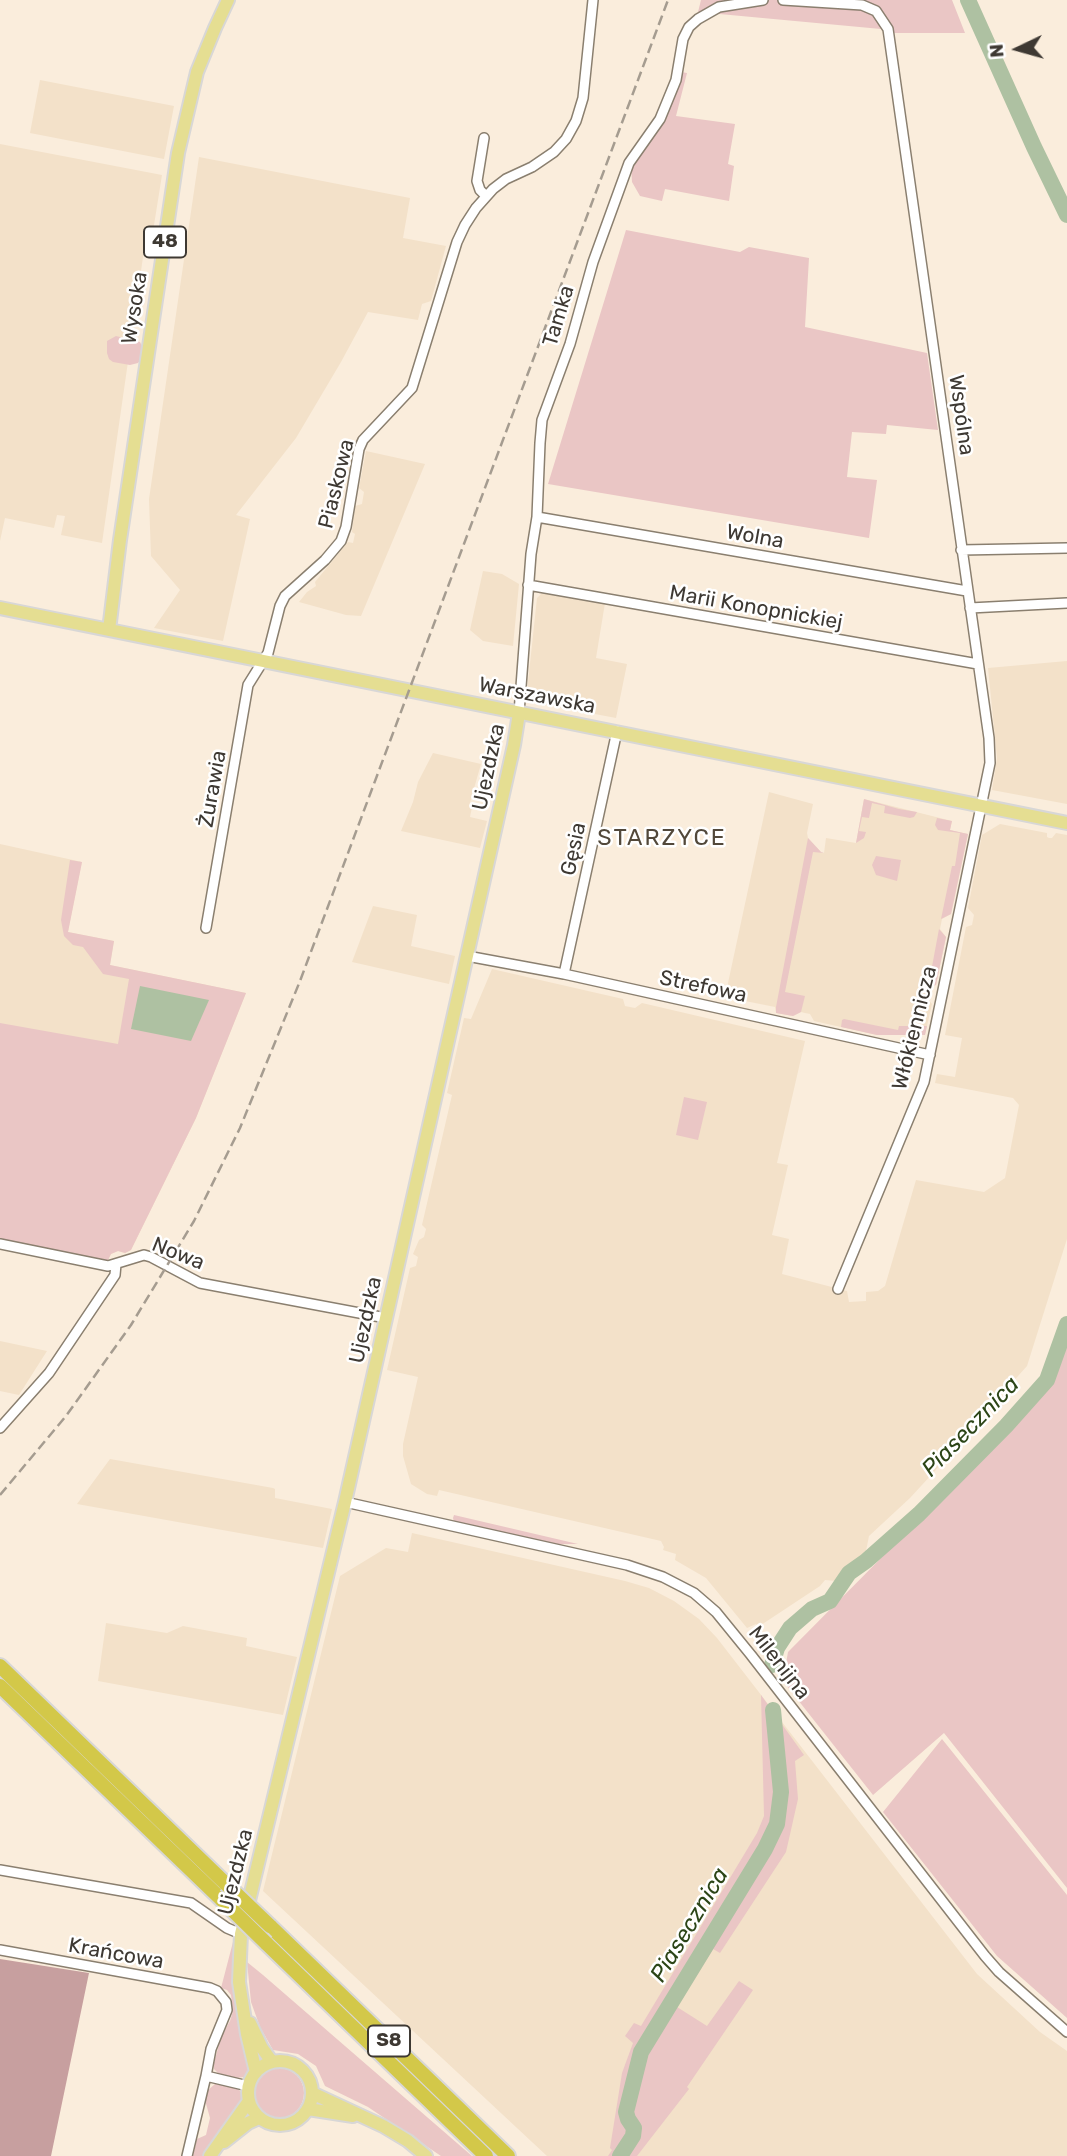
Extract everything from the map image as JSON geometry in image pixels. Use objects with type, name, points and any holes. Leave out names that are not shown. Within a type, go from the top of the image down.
[{"type":"highway","name":"S8","points":[[0,1666],[508,2156]]},
{"type":"highway","name":"S8","points":[[0,1686],[486,2156]]},
{"type":"main road","name":"Wysoka","points":[[109,630],[178,153],[197,72],[228,0]]},
{"type":"main road","name":"Warszawska","points":[[0,608],[1067,823]]},
{"type":"main road","name":"Ujezdzka","points":[[256,2072],[242,2003],[239,1963],[241,1934],[345,1502],[519,713]]},
{"type":"main road","name":"Ujezdzka","points":[[242,2003],[254,2032],[272,2062]]},
{"type":"main road","points":[[272,2062],[286,2062],[299,2068],[308,2079],[312,2093],[308,2109],[295,2122],[286,2125],[276,2125],[260,2118],[248,2101],[248,2086],[256,2072],[272,2062]]},
{"type":"main road","points":[[312,2093],[383,2126],[426,2156]]},
{"type":"main road","points":[[212,2153],[248,2101]]},
{"type":"main road","points":[[308,2109],[367,2119]]},
{"type":"main road","points":[[212,2153],[248,2123],[260,2118]]},
{"type":"street","name":"Piaskowa","points":[[264,660],[285,596],[330,555],[341,541],[363,440],[412,388],[457,242],[465,225],[486,196],[506,179],[554,152],[566,139],[576,121],[583,98],[593,0]]},
{"type":"street","name":"Tamka","points":[[519,713],[528,585],[537,517],[542,420],[574,331],[593,262],[629,163],[660,119],[676,80],[683,39],[689,27],[719,7],[763,0]]},
{"type":"street","name":"Wspólna","points":[[782,0],[862,5],[876,11],[888,29],[988,727],[990,763],[981,806]]},
{"type":"street","points":[[484,138],[477,181],[486,196]]},
{"type":"street","name":"Wolna","points":[[537,517],[967,591]]},
{"type":"street","points":[[961,550],[1067,548]]},
{"type":"street","name":"Marii Konopnickiej","points":[[528,585],[978,664]]},
{"type":"street","points":[[970,608],[1067,603]]},
{"type":"street","name":"Żurawia","points":[[206,928],[248,685],[264,660]]},
{"type":"street","name":"Gęsia","points":[[564,974],[617,732]]},
{"type":"street","name":"Włókiennicza","points":[[838,1289],[924,1082],[981,806]]},
{"type":"street","name":"Strefowa","points":[[467,956],[564,974],[930,1055]]},
{"type":"street","name":"Nowa","points":[[0,1244],[108,1266],[144,1255],[200,1283],[386,1318]]},
{"type":"street","points":[[0,1428],[49,1373],[115,1275],[116,1264]]},
{"type":"street","name":"Milenijna","points":[[345,1502],[627,1565],[663,1577],[695,1593],[716,1612],[751,1655],[985,1956],[999,1972],[1067,2032]]},
{"type":"street","name":"Ujezdzka","points":[[0,1870],[191,1903],[220,1924],[241,1934]]},
{"type":"street","name":"Krańcowa","points":[[0,1950],[210,1988],[223,1996],[227,2010],[211,2049],[206,2076]]},
{"type":"street","points":[[187,2156],[206,2076],[248,2086]]},
{"type":"shaded area","points":[[701,0],[952,0],[965,33],[895,33],[881,29],[698,12]]},
{"type":"shaded area","points":[[681,72],[687,73],[676,116],[735,124],[728,164],[734,166],[729,201],[665,189],[662,201],[640,196],[632,182],[631,164],[662,120]]},
{"type":"shaded area","points":[[40,80],[174,106],[164,159],[30,133]]},
{"type":"shaded area","points":[[0,144],[162,175],[150,250],[144,250],[102,543],[61,535],[65,516],[57,515],[54,528],[5,518],[0,541]]},
{"type":"shaded area","points":[[199,157],[410,198],[403,238],[446,246],[431,301],[422,304],[418,320],[368,312],[296,438],[236,515],[250,519],[223,641],[154,628],[180,590],[151,556],[149,499]]},
{"type":"shaded area","points":[[626,230],[740,252],[749,247],[809,258],[805,327],[927,353],[938,430],[887,425],[886,434],[852,432],[847,477],[877,480],[869,538],[548,484]]},
{"type":"shaded area","points":[[116,336],[140,342],[144,350],[138,363],[130,365],[109,359],[107,341]]},
{"type":"shaded area","points":[[366,451],[425,464],[361,616],[346,615],[299,602],[316,586],[315,582],[348,542],[353,543],[355,506],[362,504],[364,492],[359,488]]},
{"type":"shaded area","points":[[483,571],[502,574],[519,584],[513,646],[483,641],[470,630]]},
{"type":"shaded area","points":[[542,593],[605,603],[596,658],[627,664],[616,718],[526,701],[537,598]]},
{"type":"shaded area","points":[[1067,661],[1067,804],[992,790],[997,758],[988,668]]},
{"type":"shaded area","points":[[433,753],[481,764],[469,806],[472,807],[470,817],[487,821],[480,848],[401,831],[418,782]]},
{"type":"shaded area","points":[[769,792],[813,804],[808,838],[824,853],[826,838],[856,843],[864,799],[952,821],[950,830],[968,834],[951,914],[942,919],[940,929],[946,937],[936,985],[929,988],[927,998],[932,1004],[925,1035],[877,1035],[814,1021],[810,1014],[801,1012],[793,1016],[776,1013],[775,1007],[725,997]]},
{"type":"shaded area","points":[[864,799],[917,812],[910,818],[884,813],[885,806],[872,803],[869,818],[862,817],[859,831],[866,832],[864,838],[856,843]]},
{"type":"shaded area","points":[[937,818],[952,821],[950,830],[968,834],[951,914],[941,919],[952,866],[955,866],[960,833],[938,830],[935,825]]},
{"type":"shaded area","points":[[1000,824],[1047,833],[1049,838],[1056,833],[1067,835],[1067,1239],[1027,1366],[958,1443],[958,1449],[956,1448],[910,1498],[869,1536],[866,1551],[836,1581],[825,1580],[758,1627],[756,1624],[747,1628],[706,1578],[675,1560],[676,1554],[663,1550],[661,1541],[439,1490],[437,1496],[427,1494],[411,1484],[403,1456],[403,1444],[418,1377],[387,1370],[410,1268],[416,1266],[418,1257],[413,1254],[426,1229],[422,1225],[452,1095],[447,1093],[464,1018],[471,1019],[492,969],[623,999],[625,1006],[635,1008],[642,1003],[805,1041],[777,1163],[788,1165],[772,1235],[789,1239],[782,1274],[847,1291],[849,1302],[866,1301],[866,1292],[878,1291],[885,1286],[916,1180],[984,1192],[1005,1178],[1019,1105],[1013,1098],[935,1083],[937,1074],[955,1077],[962,1038],[945,1035],[966,927],[972,925],[974,915],[968,908],[982,835]]},
{"type":"shaded area","points":[[808,838],[824,853],[813,852],[785,992],[805,996],[801,1012],[793,1016],[776,1013],[776,1007]]},
{"type":"shaded area","points":[[0,844],[82,862],[68,932],[114,941],[110,965],[246,993],[196,1118],[131,1250],[111,1254],[107,1262],[0,1241]]},
{"type":"shaded area","points":[[876,856],[901,860],[897,881],[876,875],[872,865]]},
{"type":"shaded area","points":[[70,860],[82,862],[68,932],[114,941],[110,965],[246,993],[196,1118],[131,1250],[111,1254],[107,1262],[0,1241],[0,1023],[118,1044],[129,979],[103,974],[83,947],[73,945],[64,936],[61,920]]},
{"type":"shaded area","points":[[373,906],[417,915],[411,946],[455,956],[449,984],[352,962]]},
{"type":"shaded area","points":[[939,929],[946,937],[936,985],[928,988]]},
{"type":"shaded area","points":[[140,986],[209,1000],[191,1041],[131,1029]]},
{"type":"shaded area","points":[[844,1019],[898,1030],[899,1026],[927,1026],[925,1035],[877,1035],[841,1027]]},
{"type":"shaded area","points":[[684,1097],[707,1102],[698,1140],[676,1135]]},
{"type":"shaded area","points":[[1067,1329],[1067,1888],[944,1733],[873,1795],[783,1681],[788,1652],[1000,1438],[1049,1381]]},
{"type":"shaded area","points":[[0,1341],[47,1351],[19,1395],[0,1391]]},
{"type":"shaded area","points":[[110,1459],[273,1488],[275,1498],[332,1509],[323,1548],[77,1504]]},
{"type":"shaded area","points":[[454,1515],[578,1544],[557,1544],[454,1522]]},
{"type":"shaded area","points":[[412,1533],[649,1588],[674,1601],[699,1619],[717,1638],[977,1974],[1040,2032],[1067,2051],[1067,2156],[547,2156],[263,1891],[340,1576],[386,1548],[408,1552]]},
{"type":"shaded area","points":[[106,1623],[167,1633],[183,1626],[247,1638],[246,1646],[297,1657],[283,1715],[98,1681]]},
{"type":"shaded area","points":[[761,1695],[804,1755],[795,1761],[798,1799],[786,1852],[720,1953],[713,1949],[677,2007],[707,2026],[739,1981],[753,1990],[687,2087],[689,2089],[637,2156],[608,2156],[612,2150],[610,2148],[622,2073],[633,2043],[625,2036],[634,2023],[641,2026],[757,1833],[764,1816]]},
{"type":"shaded area","points":[[942,1739],[1067,1895],[1067,2018],[997,1956],[883,1812]]},
{"type":"shaded area","points":[[233,1942],[233,1984],[250,2070],[244,2077],[236,2078],[218,2073],[214,2069],[221,2037],[233,2011],[231,1995],[221,1988]]},
{"type":"shaded area","points":[[0,1959],[89,1973],[51,2156],[0,2156]]},
{"type":"shaded area","points":[[247,1962],[472,2156],[441,2156],[368,2107],[325,2086],[316,2066],[298,2054],[273,2050],[260,2027],[251,2002]]},
{"type":"shaded area","points":[[279,2068],[297,2075],[304,2093],[297,2111],[279,2118],[261,2111],[254,2093],[261,2075]]},
{"type":"shaded area","points":[[215,2084],[238,2088],[243,2096],[240,2107],[204,2156],[193,2156],[197,2139],[206,2135],[210,2118],[205,2100],[207,2091]]},
{"type":"waterway","points":[[968,0],[1067,215]]},
{"type":"waterway","name":"Piasecznica","points":[[772,1665],[777,1648],[790,1628],[812,1609],[830,1601],[849,1573],[919,1514],[1006,1426],[1047,1380],[1067,1324]]},
{"type":"waterway","name":"Piasecznica","points":[[620,2156],[633,2136],[634,2128],[626,2112],[641,2052],[765,1849],[777,1824],[781,1792],[773,1710]]},
{"type":"railway","points":[[0,1495],[66,1416],[131,1325],[194,1221],[240,1128],[300,981],[668,0]]},
{"type":"district","name":"STARZYCE","points":[[662,838]]}]
